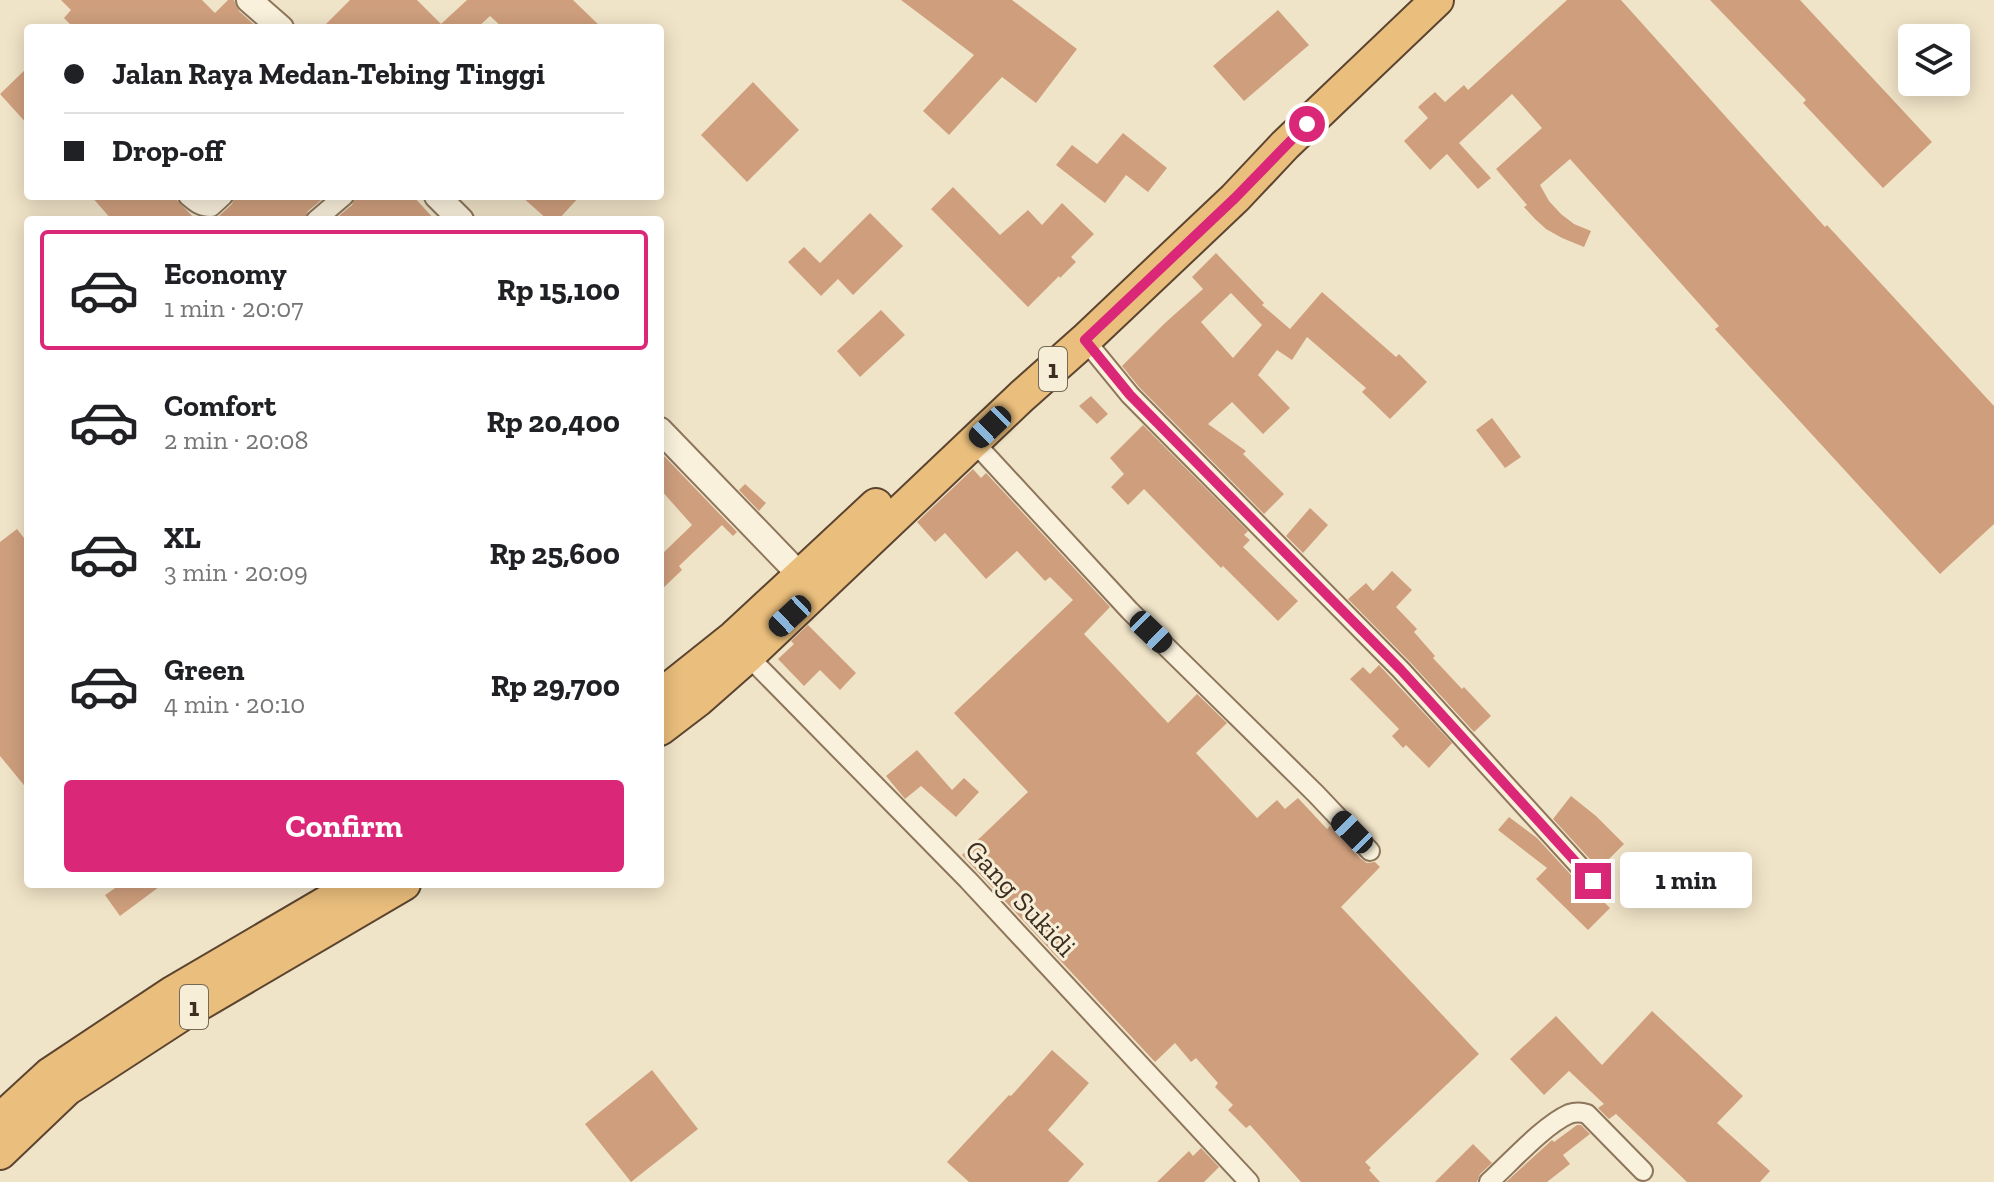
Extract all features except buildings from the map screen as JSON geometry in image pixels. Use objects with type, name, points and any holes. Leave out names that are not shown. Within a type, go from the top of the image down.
[{"type":"highway","name":"1","points":[[664,693],[734,637],[930,457],[1227,176],[1406,0]]},
{"type":"highway","name":"1","points":[[664,726],[748,656],[1085,340],[1437,0]]},
{"type":"highway","name":"1","points":[[0,1120],[50,1074],[172,993],[351,888]]},
{"type":"highway","name":"1","points":[[0,1153],[67,1089],[184,1013],[397,888]]},
{"type":"street","points":[[249,0],[276,24]]},
{"type":"street","points":[[192,200],[211,207],[219,200]]},
{"type":"street","points":[[321,216],[339,200]]},
{"type":"street","points":[[441,200],[457,216]]},
{"type":"street","points":[[1085,340],[1130,395],[1401,670],[1593,881]]},
{"type":"street","points":[[664,434],[800,575]]},
{"type":"street","points":[[974,442],[1130,611],[1370,851]]},
{"type":"street","name":"Gang Sukidi","points":[[748,656],[968,880],[1249,1182]]},
{"type":"street","points":[[1489,1182],[1552,1124],[1579,1112],[1587,1114],[1643,1171]]},
{"type":"route","points":[[1307,124],[1235,198],[1085,340],[1130,395],[1401,670],[1593,881]]}]
